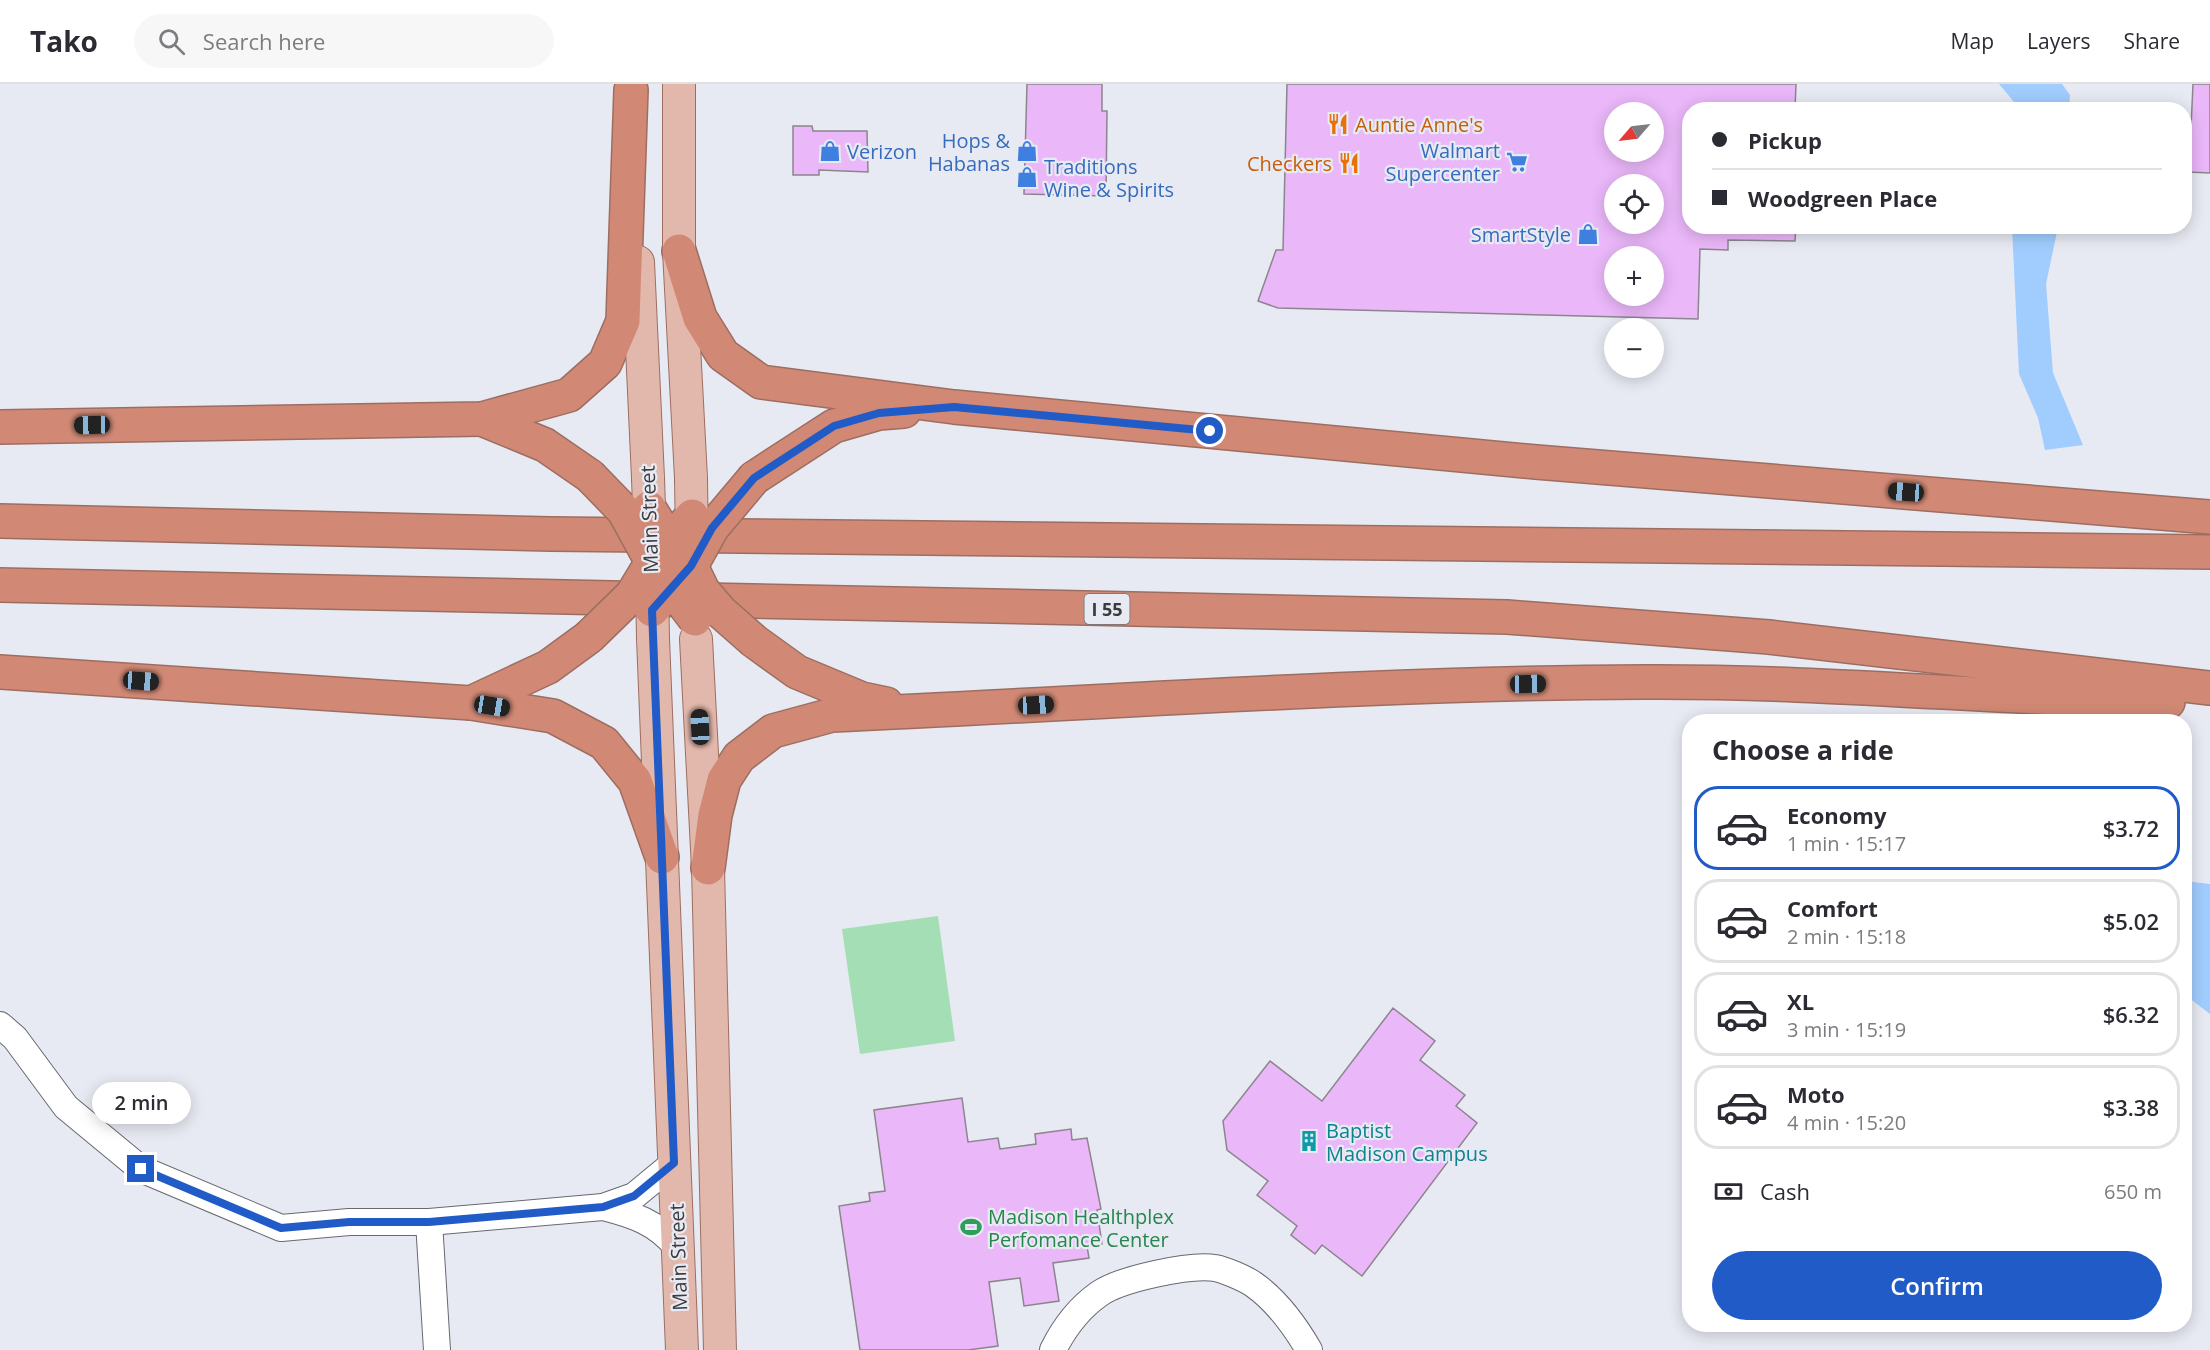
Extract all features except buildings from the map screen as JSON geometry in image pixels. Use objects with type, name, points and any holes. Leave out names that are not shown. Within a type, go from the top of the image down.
[{"type":"highway","points":[[0,427],[482,418],[569,395],[605,363],[623,321],[631,87]]},
{"type":"highway","points":[[679,251],[700,318],[717,346],[723,355],[761,382],[954,407],[1536,462],[2210,517]]},
{"type":"highway","points":[[665,584],[754,478],[834,426],[879,413],[954,407]]},
{"type":"highway","points":[[482,418],[545,445],[590,476],[624,511],[665,584],[695,629]]},
{"type":"highway","points":[[648,493],[665,584]]},
{"type":"highway","points":[[665,584],[692,516]]},
{"type":"highway","points":[[0,521],[550,534],[2210,552]]},
{"type":"highway","points":[[471,703],[548,666],[589,637],[632,595],[665,584],[703,591],[721,612],[754,641],[797,672],[862,699],[918,711]]},
{"type":"highway","name":"I 55","points":[[0,585],[1507,617],[1769,636],[2210,688]]},
{"type":"highway","points":[[0,672],[471,703],[553,716],[604,743],[635,781],[663,856]]},
{"type":"highway","points":[[708,868],[715,815],[724,780],[739,757],[773,731],[832,716],[1364,687],[1645,682],[1807,685],[2068,700],[2210,703]]},
{"type":"main road","points":[[679,84],[679,251],[692,516]]},
{"type":"main road","name":"Main Street","points":[[631,87],[648,493]]},
{"type":"main road","name":"Main Street","points":[[665,584],[663,856],[682,1350]]},
{"type":"main road","name":"Main Street","points":[[695,629],[708,868],[720,1350]]},
{"type":"street","points":[[0,1025],[15,1038],[66,1107],[141,1169],[281,1228],[349,1222],[429,1222],[603,1207],[634,1196],[674,1163]]},
{"type":"street","points":[[603,1207],[650,1222],[665,1232],[678,1247]]},
{"type":"street","points":[[429,1222],[437,1350]]},
{"type":"street","points":[[1053,1350],[1074,1316],[1101,1293],[1134,1279],[1175,1271],[1214,1268],[1252,1283],[1293,1323],[1309,1350]]},
{"type":"green space","points":[[938,916],[955,1041],[860,1054],[842,929]]},
{"type":"water","points":[[1999,84],[2062,84],[2070,95],[2070,102],[2014,102]]},
{"type":"water","points":[[2012,234],[2057,234],[2046,284],[2053,373],[2083,445],[2045,450],[2038,418],[2019,374]]},
{"type":"water","points":[[2192,882],[2210,884],[2210,1014],[2192,1000]]},
{"type":"place","name":"Auntie Anne's","points":[[1338,124]]},
{"type":"place","name":"Verizon","points":[[830,151]]},
{"type":"place","name":"Hops & Habanas","points":[[1027,151]]},
{"type":"place","name":"Walmart Supercenter","points":[[1517,162]]},
{"type":"place","name":"Checkers","points":[[1349,163]]},
{"type":"place","name":"Traditions Wine & Spirits","points":[[1027,177]]},
{"type":"place","name":"SmartStyle","points":[[1588,234]]},
{"type":"place","name":"Baptist Madison Campus","points":[[1309,1141]]},
{"type":"place","name":"Madison Healthplex Perfomance Center","points":[[971,1227]]},
{"type":"route","points":[[141,1169],[281,1228],[349,1222],[429,1222],[603,1207],[634,1196],[674,1163],[652,610],[691,566],[712,528],[754,478],[834,426],[879,413],[954,407],[1210,431]]}]
